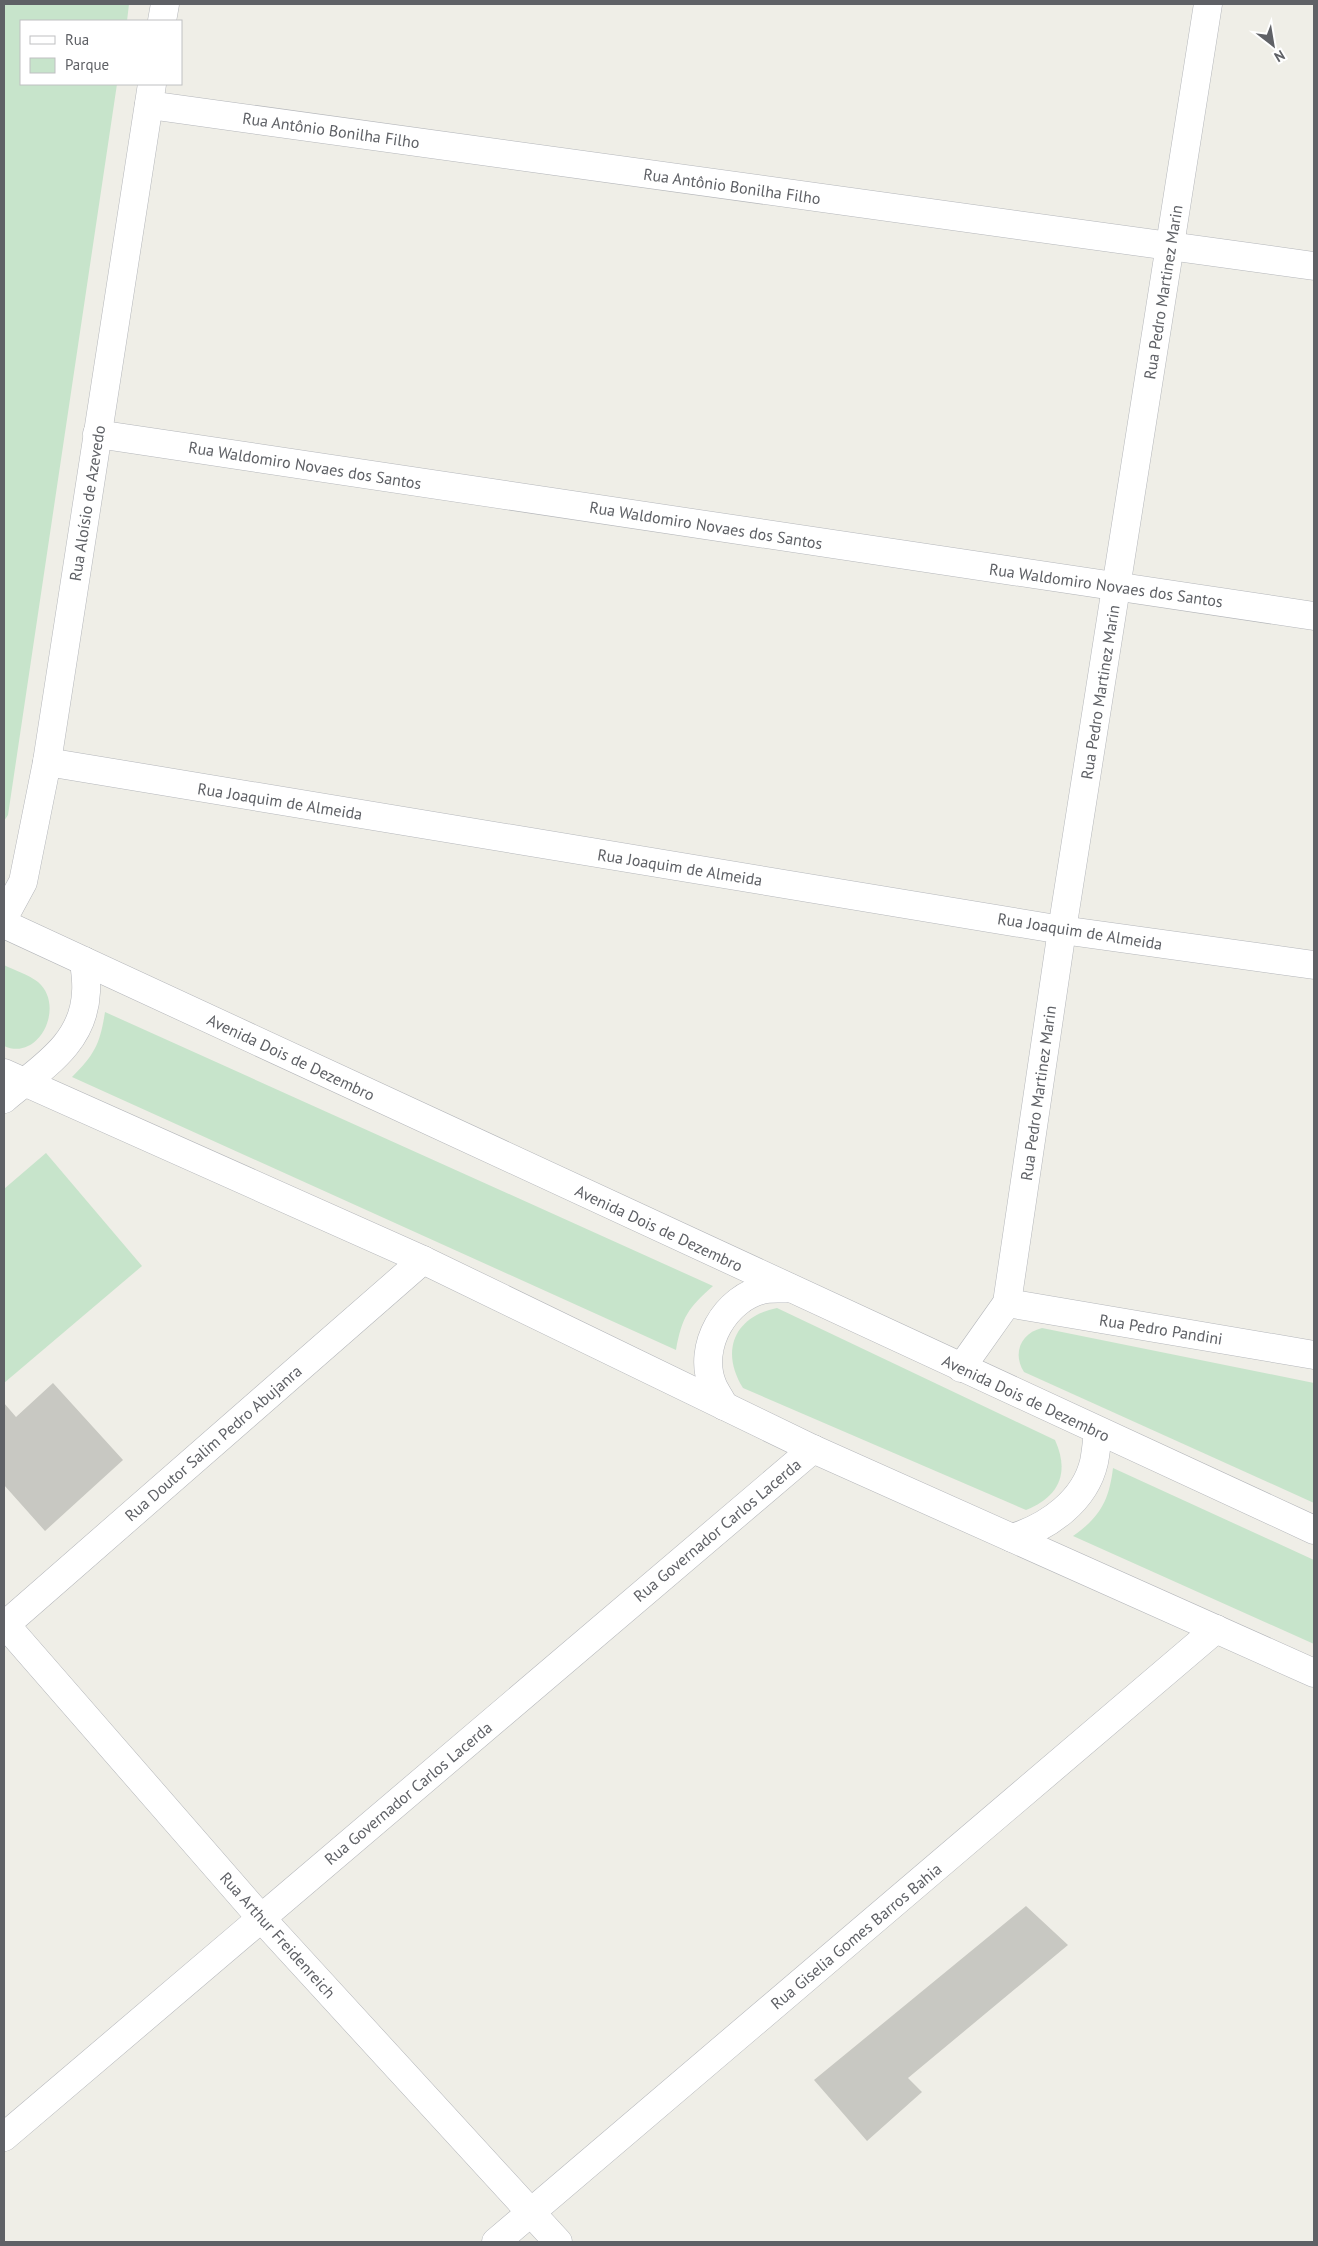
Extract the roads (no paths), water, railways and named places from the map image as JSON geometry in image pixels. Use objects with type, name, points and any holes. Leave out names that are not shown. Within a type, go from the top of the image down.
[{"type":"street","points":[[162,20],[165,4]]},
{"type":"street","name":"Rua Pedro Martinez Marin","points":[[961,1368],[1007,1303],[1062,930],[1208,4]]},
{"type":"street","name":"Rua Antônio Bonilha Filho","points":[[151,94],[1314,266]]},
{"type":"street","name":"Rua Aloísio de Azevedo","points":[[4,916],[23,882],[46,762],[151,94]]},
{"type":"street","name":"Rua Waldomiro Novaes dos Santos","points":[[97,434],[1314,616]]},
{"type":"street","name":"Rua Joaquim de Almeida","points":[[46,762],[1062,930],[1314,965]]},
{"type":"street","name":"Avenida Dois de Dezembro","points":[[4,924],[1314,1530]]},
{"type":"street","points":[[10,1085],[61,1053],[78,1025],[86,994],[84,961]]},
{"type":"street","points":[[10,1085],[423,1260],[813,1449],[1314,1673]]},
{"type":"street","name":"Rua Doutor Salim Pedro Abujanra","points":[[4,1625],[423,1260]]},
{"type":"street","points":[[724,1406],[712,1384],[708,1361],[712,1336],[724,1315],[742,1299],[765,1289],[790,1288]]},
{"type":"street","name":"Rua Pedro Pandini","points":[[1007,1303],[1314,1355]]},
{"type":"street","points":[[1012,1538],[1028,1533],[1057,1517],[1079,1493],[1094,1463],[1098,1431]]},
{"type":"street","name":"Rua Governador Carlos Lacerda","points":[[4,2137],[813,1449]]},
{"type":"street","name":"Rua Arthur Freidenreich","points":[[4,1625],[261,1918],[558,2242]]},
{"type":"street","name":"Rua Giselia Gomes Barros Bahia","points":[[496,2242],[1216,1629]]}]
